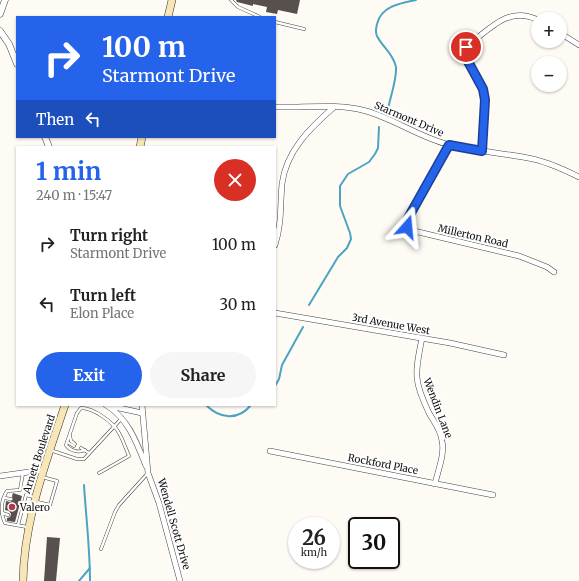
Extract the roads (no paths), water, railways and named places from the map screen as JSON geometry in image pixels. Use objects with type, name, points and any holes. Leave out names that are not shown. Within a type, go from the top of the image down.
[{"type":"main road","points":[[168,16],[172,0]]},
{"type":"main road","name":"Arnett Boulevard","points":[[23,581],[24,556],[28,527],[42,474],[65,406]]},
{"type":"street","points":[[0,14],[5,0]]},
{"type":"street","points":[[482,151],[485,100],[483,89],[465,56],[464,50],[496,24],[510,16],[524,14],[531,17]]},
{"type":"street","points":[[0,31],[9,44],[16,62]]},
{"type":"street","points":[[567,37],[579,45]]},
{"type":"street","name":"Starmont Drive","points":[[276,107],[356,108],[376,114],[436,142],[528,158],[560,168],[579,177]]},
{"type":"street","points":[[276,241],[280,224],[284,172],[294,150],[310,129],[334,107]]},
{"type":"street","name":"Millerton Road","points":[[449,145],[407,220],[406,223],[410,230],[519,256],[547,267],[554,272]]},
{"type":"street","points":[[276,197],[282,197]]},
{"type":"street","name":"3rd Avenue West","points":[[276,312],[422,338],[504,355]]},
{"type":"street","name":"Wendin Lane","points":[[422,338],[416,370],[416,379],[423,400],[438,428],[443,442],[443,450],[435,484]]},
{"type":"street","name":"Wendell Scott Drive","points":[[107,406],[122,418],[136,441],[159,503],[180,581]]},
{"type":"street","name":"Wendell Scott Drive","points":[[110,406],[142,413]]},
{"type":"street","name":"Wendell Scott Drive","points":[[142,406],[148,473]]},
{"type":"street","name":"Rockford Place","points":[[270,451],[493,495]]},
{"type":"street","points":[[0,476],[23,473],[42,474]]},
{"type":"lane","points":[[231,0],[238,7],[258,16]]},
{"type":"lane","points":[[276,22],[304,29]]},
{"type":"lane","points":[[85,450],[80,452],[72,449],[68,447],[67,442],[77,413],[81,408],[93,410],[103,416],[119,432],[129,456],[99,473]]},
{"type":"lane","points":[[50,450],[77,459],[84,459],[122,418]]},
{"type":"lane","points":[[67,442],[75,445],[71,441],[70,435]]},
{"type":"lane","points":[[82,447],[89,453]]},
{"type":"lane","points":[[20,490],[23,473]]},
{"type":"lane","points":[[101,549],[119,505],[148,473]]},
{"type":"lane","points":[[28,527],[5,523],[2,514],[4,498],[7,491],[20,490],[26,495],[50,506],[57,481],[42,474]]},
{"type":"lane","points":[[18,525],[18,517],[22,502],[26,495]]},
{"type":"lane","points":[[4,498],[11,499]]},
{"type":"lane","points":[[2,514],[8,515]]},
{"type":"waterway","points":[[388,109],[396,67],[393,58],[377,36],[377,24],[379,18],[387,9],[398,4],[416,0]]},
{"type":"waterway","points":[[309,305],[338,257],[347,248],[351,239],[340,206],[340,186],[348,174],[369,162],[375,154],[378,148],[379,127]]},
{"type":"waterway","points":[[276,384],[279,379],[282,365],[303,327]]},
{"type":"waterway","points":[[207,406],[217,413],[229,416],[240,414],[250,406]]},
{"type":"waterway","points":[[84,485],[89,545],[90,581]]},
{"type":"waterway","points":[[79,581],[90,568]]},
{"type":"place","name":"Valero","points":[[12,507]]}]
